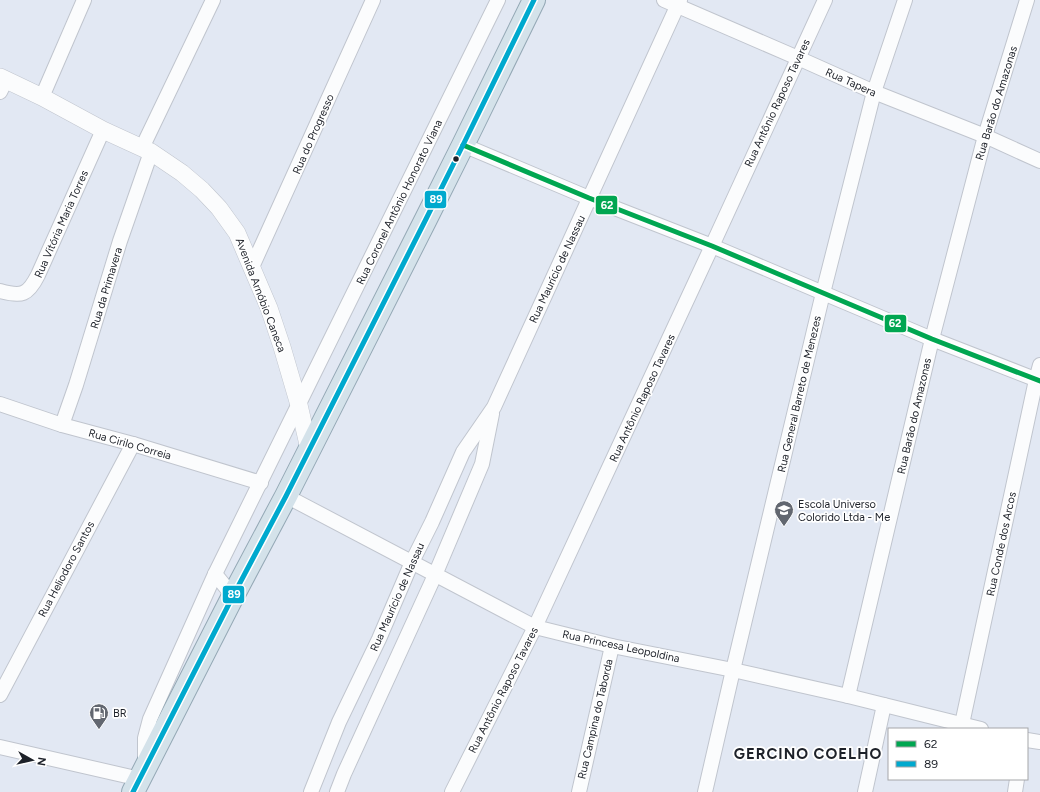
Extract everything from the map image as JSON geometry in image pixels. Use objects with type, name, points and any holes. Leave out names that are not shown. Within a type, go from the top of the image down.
[{"type":"highway","points":[[139,780],[286,496],[463,145],[534,0]]},
{"type":"street","points":[[42,97],[84,0]]},
{"type":"street","name":"Rua da Primavera","points":[[62,425],[76,385],[120,242],[146,150],[213,0]]},
{"type":"street","name":"Rua do Progresso","points":[[252,267],[373,0]]},
{"type":"street","name":"Rua Coronel Antônio Honorato Viana","points":[[139,780],[150,719],[216,574],[498,0]]},
{"type":"street","name":"Rua Tapera","points":[[664,0],[679,3],[874,92],[985,136],[1040,161]]},
{"type":"street","name":"Rua Antônio Raposo Tavares","points":[[452,792],[535,627],[825,0]]},
{"type":"street","name":"Rua General Barreto de Menezes","points":[[705,792],[823,292],[874,92],[904,0]]},
{"type":"street","name":"Rua Barão do Amazonas","points":[[848,696],[932,339],[985,136],[1027,0]]},
{"type":"street","name":"Rua Maurício de Nassau","points":[[311,792],[339,722],[379,639],[412,562],[432,522],[463,452],[494,407],[679,3]]},
{"type":"street","name":"Avenida Arnóbio Caneca","points":[[2,83],[42,97],[103,130],[146,150],[182,173],[202,190],[219,208],[237,233],[269,308],[299,405],[309,449]]},
{"type":"street","name":"Rua Vitória Maria Torres","points":[[0,291],[22,294],[27,292],[33,285],[42,268],[103,130]]},
{"type":"street","points":[[463,145],[590,198],[712,246],[932,339],[1038,380]]},
{"type":"street","name":"Rua Conde dos Arcos","points":[[962,724],[1038,380],[1040,365]]},
{"type":"street","name":"Rua Cirilo Correia","points":[[1,407],[133,444],[260,483]]},
{"type":"street","name":"Rua Maurício de Nassau","points":[[337,792],[435,575],[482,464],[494,407]]},
{"type":"street","name":"Rua Heliodoro Santos","points":[[0,695],[133,444]]},
{"type":"street","name":"Rua Princesa Leopoldina","points":[[286,496],[535,627],[612,646],[733,670],[848,696],[977,728]]},
{"type":"street","points":[[216,574],[233,596]]},
{"type":"street","name":"Rua Campina do Taborda","points":[[579,792],[612,646]]},
{"type":"street","points":[[865,792],[884,705]]},
{"type":"street","points":[[1028,740],[1040,742]]},
{"type":"street","points":[[0,747],[139,780]]},
{"type":"street","points":[[1014,792],[1017,780]]},
{"type":"transit line","name":"89","points":[[133,792],[286,496],[426,219],[534,0]]},
{"type":"transit line","name":"62","points":[[463,145],[589,198],[712,246],[932,339],[1040,381]]},
{"type":"place","name":"Escola Universo Colorido Ltda - Me","points":[[784,527]]},
{"type":"place","name":"BR","points":[[99,730]]},
{"type":"district","name":"GERCINO COELHO","points":[[808,754]]}]
